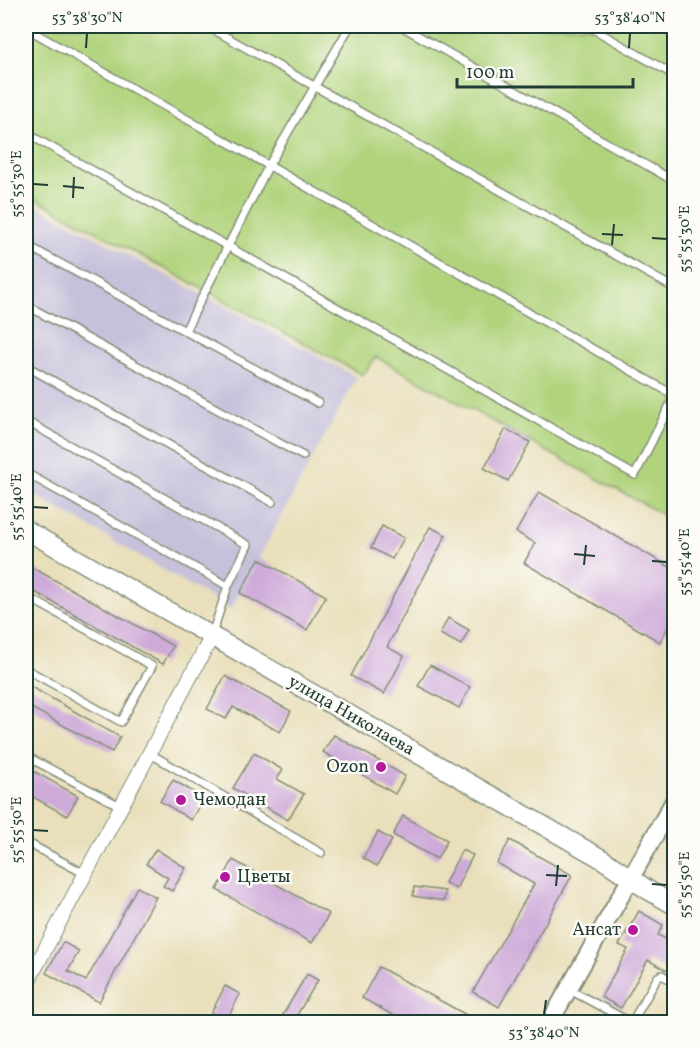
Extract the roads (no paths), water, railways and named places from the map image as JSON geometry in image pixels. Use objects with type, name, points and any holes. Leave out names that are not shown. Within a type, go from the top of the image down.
[{"type":"main road","name":"улица Николаева","points":[[26,530],[602,859],[675,905]]},
{"type":"street","points":[[26,985],[31,960],[85,874],[212,636]]},
{"type":"street","points":[[549,1023],[675,801]]},
{"type":"lane","points":[[207,26],[675,288]]},
{"type":"lane","points":[[185,331],[268,165],[350,26]]},
{"type":"lane","points":[[401,26],[675,181]]},
{"type":"lane","points":[[588,26],[675,75]]},
{"type":"lane","points":[[26,28],[675,396],[635,475],[26,133]]},
{"type":"lane","points":[[26,244],[318,403]]},
{"type":"lane","points":[[26,305],[303,456]]},
{"type":"lane","points":[[26,366],[272,502]]},
{"type":"lane","points":[[26,421],[248,545],[228,586],[212,636]]},
{"type":"lane","points":[[26,473],[228,586]]},
{"type":"lane","points":[[26,596],[152,666],[121,722],[26,669]]},
{"type":"lane","points":[[149,753],[321,853]]},
{"type":"lane","points":[[26,756],[120,806]]},
{"type":"lane","points":[[26,842],[85,874]]},
{"type":"lane","points":[[568,989],[631,1023],[658,977],[662,975],[675,982]]},
{"type":"place","name":"Ozon","points":[[381,767]]},
{"type":"place","name":"Чемодан","points":[[181,800]]},
{"type":"place","name":"Цветы","points":[[225,877]]},
{"type":"place","name":"Ансат","points":[[633,930]]}]
